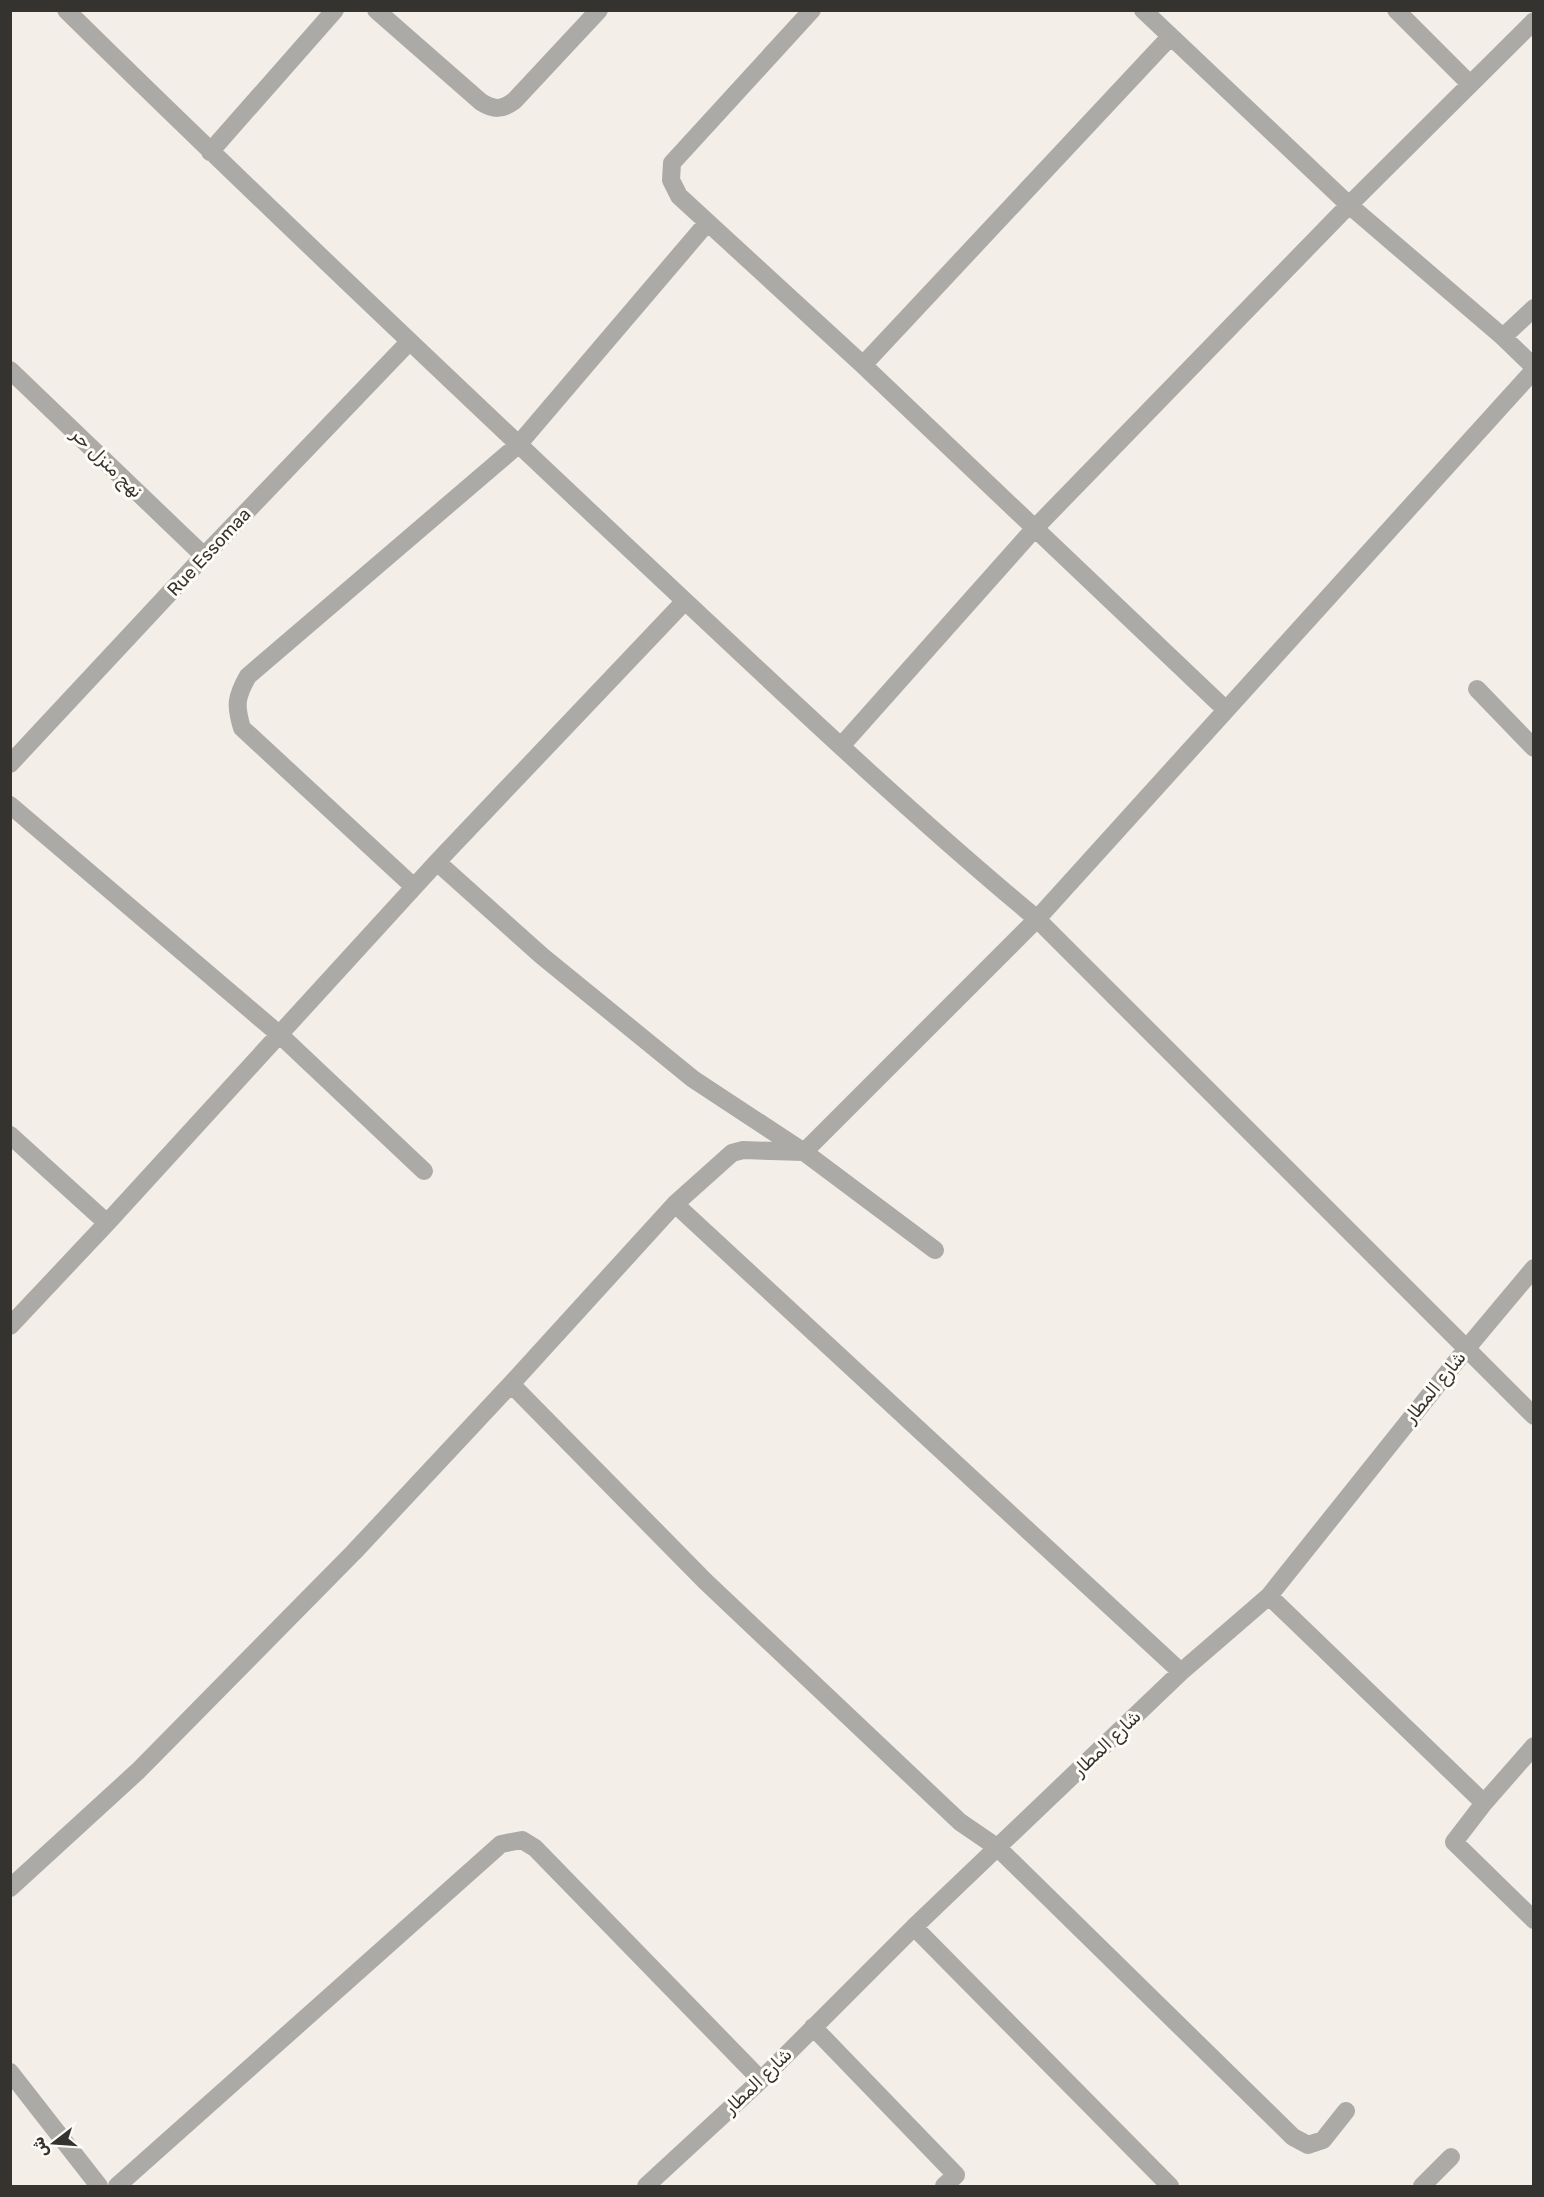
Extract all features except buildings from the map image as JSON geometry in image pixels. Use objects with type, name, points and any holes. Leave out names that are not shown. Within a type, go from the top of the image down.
[{"type":"street","points":[[66,10],[210,152],[518,445],[947,844],[1036,919],[1533,1416]]},
{"type":"street","points":[[210,152],[335,10]]},
{"type":"street","points":[[376,10],[481,102],[492,109],[504,108],[514,101],[599,10]]},
{"type":"street","points":[[812,10],[672,163],[671,180],[679,196],[863,365],[1225,709]]},
{"type":"street","points":[[10,1888],[138,1771],[354,1552],[675,1204],[732,1153],[743,1150],[804,1152],[1036,919],[1533,368],[1503,337],[1349,206],[1143,10]]},
{"type":"street","points":[[1396,10],[1470,84]]},
{"type":"street","points":[[842,745],[1035,528],[1533,21]]},
{"type":"street","points":[[863,365],[1170,37]]},
{"type":"street","points":[[414,887],[242,728],[237,711],[238,694],[248,676],[518,445],[707,223]]},
{"type":"street","points":[[1503,337],[1533,308]]},
{"type":"street","name":"Rue Essomaa","points":[[10,764],[204,556],[409,342]]},
{"type":"street","name":"نهج منزل حر","points":[[10,370],[204,556]]},
{"type":"street","points":[[10,1326],[437,862],[685,601]]},
{"type":"street","points":[[1477,689],[1533,748]]},
{"type":"street","points":[[10,805],[280,1035],[424,1172]]},
{"type":"street","points":[[437,862],[542,956],[693,1079],[804,1152],[935,1250]]},
{"type":"street","points":[[10,1135],[107,1223]]},
{"type":"street","points":[[675,1204],[1181,1672]]},
{"type":"street","name":"شارع المطار","points":[[646,2187],[761,2080],[914,1927],[1181,1672],[1269,1596],[1533,1268]]},
{"type":"street","points":[[511,1384],[705,1581],[960,1822],[998,1848],[1293,2137],[1308,2145],[1323,2140],[1346,2111]]},
{"type":"street","points":[[1269,1596],[1484,1803]]},
{"type":"street","points":[[1533,1746],[1454,1842],[1533,1920]]},
{"type":"street","points":[[117,2187],[501,1844],[522,1840],[535,1848],[761,2080]]},
{"type":"street","points":[[914,1927],[1170,2187]]},
{"type":"street","points":[[813,2027],[957,2183]]},
{"type":"street","points":[[10,2072],[99,2187]]},
{"type":"street","points":[[1422,2187],[1451,2157]]}]
